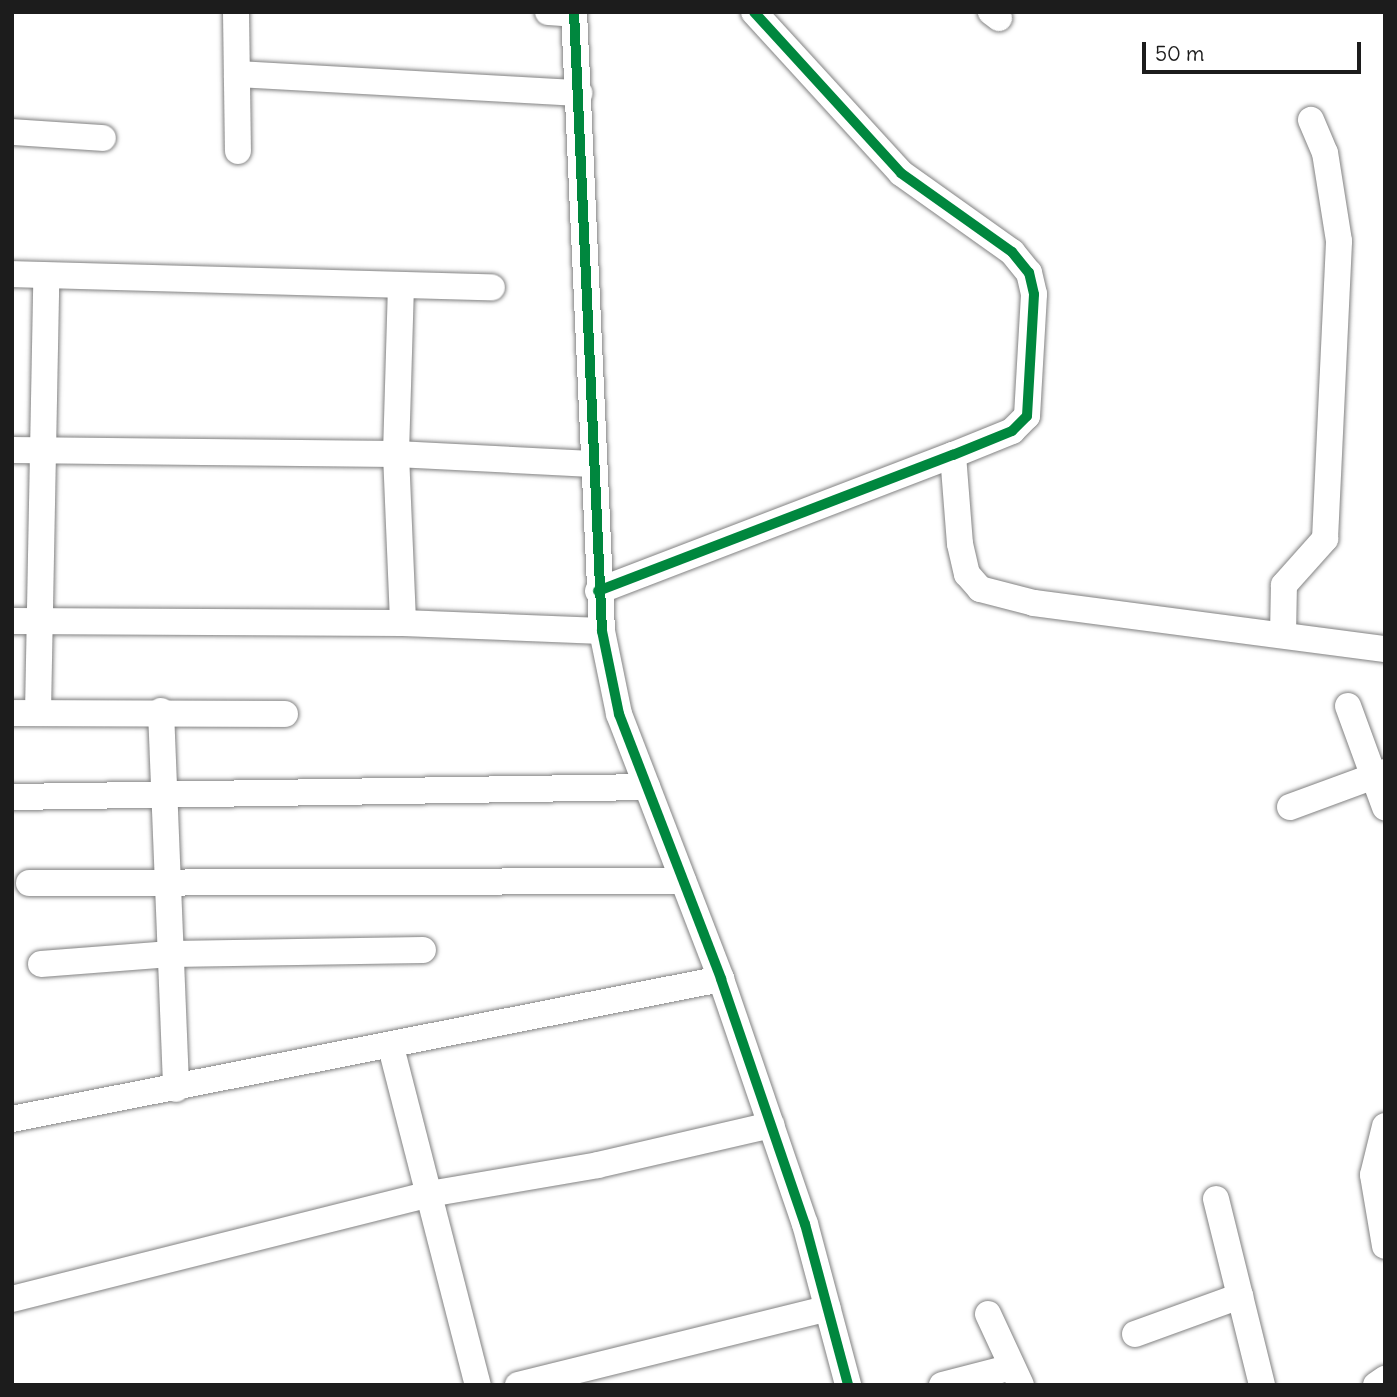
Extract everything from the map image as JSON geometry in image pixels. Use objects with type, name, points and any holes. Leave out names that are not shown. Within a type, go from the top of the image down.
[{"type":"street","points":[[236,12],[239,151]]},
{"type":"street","points":[[598,591],[1012,431],[1027,416],[1034,294],[1029,273],[1012,252],[901,173],[754,12]]},
{"type":"street","points":[[565,13],[579,93],[598,591],[602,631],[618,714],[721,979],[771,1125],[828,1308],[848,1385]]},
{"type":"street","points":[[237,74],[579,93]]},
{"type":"street","points":[[1283,635],[1284,585],[1325,539],[1339,241],[1325,153],[1311,120]]},
{"type":"street","points":[[12,132],[103,138]]},
{"type":"street","points":[[12,274],[492,288]]},
{"type":"street","points":[[47,276],[43,449],[44,621],[25,712],[285,714]]},
{"type":"street","points":[[401,285],[396,454],[403,623]]},
{"type":"street","points":[[12,450],[396,454],[592,464]]},
{"type":"street","points":[[953,455],[960,544],[967,575],[980,590],[1034,603],[1385,649]]},
{"type":"street","points":[[12,621],[403,623],[602,631]]},
{"type":"street","points":[[1348,706],[1379,774],[1385,807]]},
{"type":"street","points":[[161,711],[176,1089]]},
{"type":"street","points":[[1290,807],[1379,774]]},
{"type":"street","points":[[12,797],[646,787]]},
{"type":"street","points":[[29,883],[683,881]]},
{"type":"street","points":[[41,964],[171,954],[423,950]]},
{"type":"street","points":[[12,1119],[391,1047],[721,979]]},
{"type":"street","points":[[391,1047],[478,1385]]},
{"type":"street","points":[[12,1299],[429,1194],[598,1166],[771,1125]]},
{"type":"street","points":[[1385,1126],[1373,1175],[1385,1246]]},
{"type":"street","points":[[1216,1199],[1262,1385]]},
{"type":"street","points":[[1135,1334],[1240,1296]]},
{"type":"street","points":[[518,1385],[828,1308]]},
{"type":"street","points":[[943,1385],[1017,1376],[988,1314]]},
{"type":"street","points":[[1376,1385],[1385,1379]]},
{"type":"cycle path","points":[[574,12],[602,631],[619,714],[721,979],[805,1224],[848,1385]]},
{"type":"cycle path","points":[[598,591],[1012,431],[1027,416],[1034,294],[1029,273],[1012,252],[901,173],[754,12]]}]
